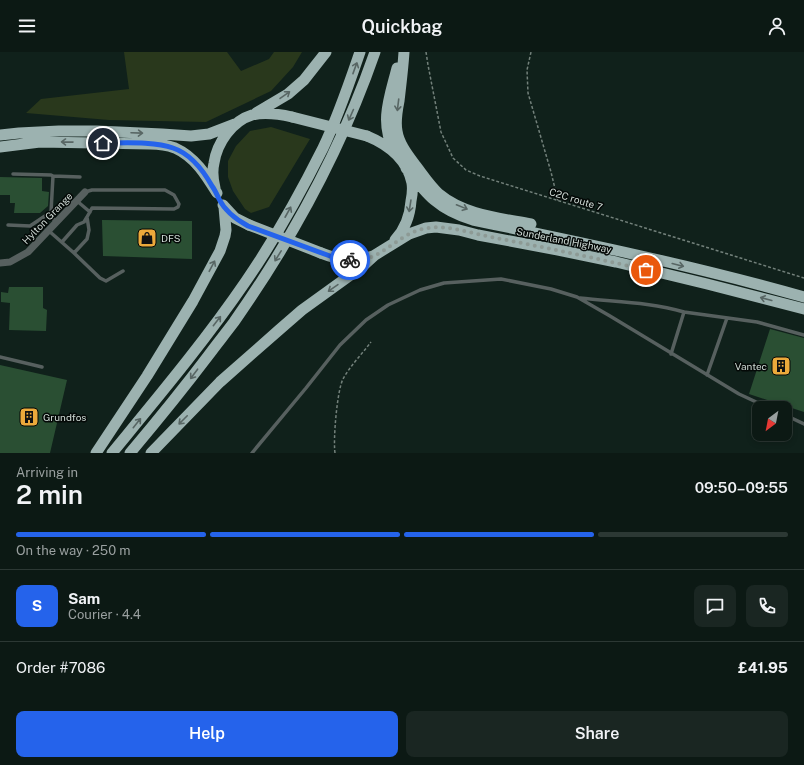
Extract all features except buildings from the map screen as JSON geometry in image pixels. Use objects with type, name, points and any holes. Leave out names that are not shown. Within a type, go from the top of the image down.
[{"type":"highway","points":[[0,136],[19,133],[59,131],[190,136],[209,134],[235,124],[288,94],[304,80],[326,52]]},
{"type":"highway","points":[[112,453],[223,314],[267,248],[323,147],[339,110],[360,52]]},
{"type":"highway","points":[[130,453],[178,395],[232,324],[278,256],[318,186],[352,112],[375,52]]},
{"type":"highway","points":[[395,153],[389,141],[387,132],[387,105],[402,52]]},
{"type":"highway","points":[[402,52],[403,65],[396,119],[397,131],[406,152],[439,194],[457,206],[467,210],[580,236],[613,249]]},
{"type":"highway","points":[[252,115],[267,114],[292,117],[367,136],[383,144],[395,153]]},
{"type":"highway","points":[[235,124],[223,138],[216,153],[213,164],[213,179],[219,200],[236,218],[248,226],[339,260],[362,259],[375,255]]},
{"type":"highway","points":[[0,146],[40,142],[162,145],[174,148],[193,160],[217,193]]},
{"type":"highway","name":"Sunderland Highway","points":[[395,153],[423,190],[433,200],[445,209],[459,216],[613,249],[763,285],[804,297]]},
{"type":"highway","points":[[391,245],[408,219],[411,208],[412,184],[406,168]]},
{"type":"highway","points":[[96,453],[147,376],[193,301],[220,251],[226,236],[224,206]]},
{"type":"highway","name":"Sunderland Highway","points":[[375,255],[409,234],[426,228],[446,228],[624,264],[804,309]]},
{"type":"highway","points":[[151,453],[220,382],[302,310],[364,266],[375,255]]},
{"type":"street","name":"Hylton Grange","points":[[0,263],[10,262],[28,252],[85,192]]},
{"type":"lane","points":[[13,174],[80,177]]},
{"type":"lane","points":[[53,176],[51,212],[55,224]]},
{"type":"lane","points":[[62,242],[77,225],[84,222],[92,208],[174,209],[178,207],[179,204],[174,195],[165,190],[92,190],[85,192]]},
{"type":"lane","points":[[77,201],[90,212]]},
{"type":"lane","points":[[8,225],[30,226],[51,212]]},
{"type":"lane","points":[[74,253],[87,239],[89,230],[87,217]]},
{"type":"lane","points":[[49,231],[100,278],[106,280],[122,271]]},
{"type":"lane","points":[[252,453],[340,345],[366,320],[388,305],[420,290],[444,283],[501,280],[551,289],[577,297],[646,304],[684,312],[764,324],[804,335]]},
{"type":"lane","points":[[577,297],[739,394],[754,401]]},
{"type":"lane","points":[[671,354],[684,312]]},
{"type":"lane","points":[[707,375],[727,318]]},
{"type":"lane","points":[[0,357],[42,367]]},
{"type":"lane","points":[[792,418],[804,424]]},
{"type":"path","name":"C2C route 7","points":[[426,52],[441,132],[453,158],[466,170],[558,201],[804,278]]},
{"type":"path","points":[[531,52],[527,70],[528,93],[558,201]]},
{"type":"path","points":[[334,453],[336,419],[342,380],[371,342]]},
{"type":"green space","points":[[124,52],[227,52],[241,71],[269,59],[274,52],[302,52],[293,67],[271,91],[206,122],[109,120],[26,113],[41,99],[129,89]]},
{"type":"green space","points":[[271,127],[310,139],[269,207],[251,213],[245,209],[233,191],[228,177],[228,161],[236,146],[250,131]]},
{"type":"way so far","points":[[350,260],[362,259],[375,255],[409,234],[426,228],[436,227],[460,230],[478,235],[558,250],[646,270]]},
{"type":"place","name":"DFS","points":[[147,238]]},
{"type":"place","name":"Vantec","points":[[781,366]]},
{"type":"place","name":"Grundfos","points":[[29,417]]},
{"type":"route","points":[[103,143],[150,144],[174,148],[193,160],[217,193],[219,200],[241,222],[339,260],[350,260]]}]
